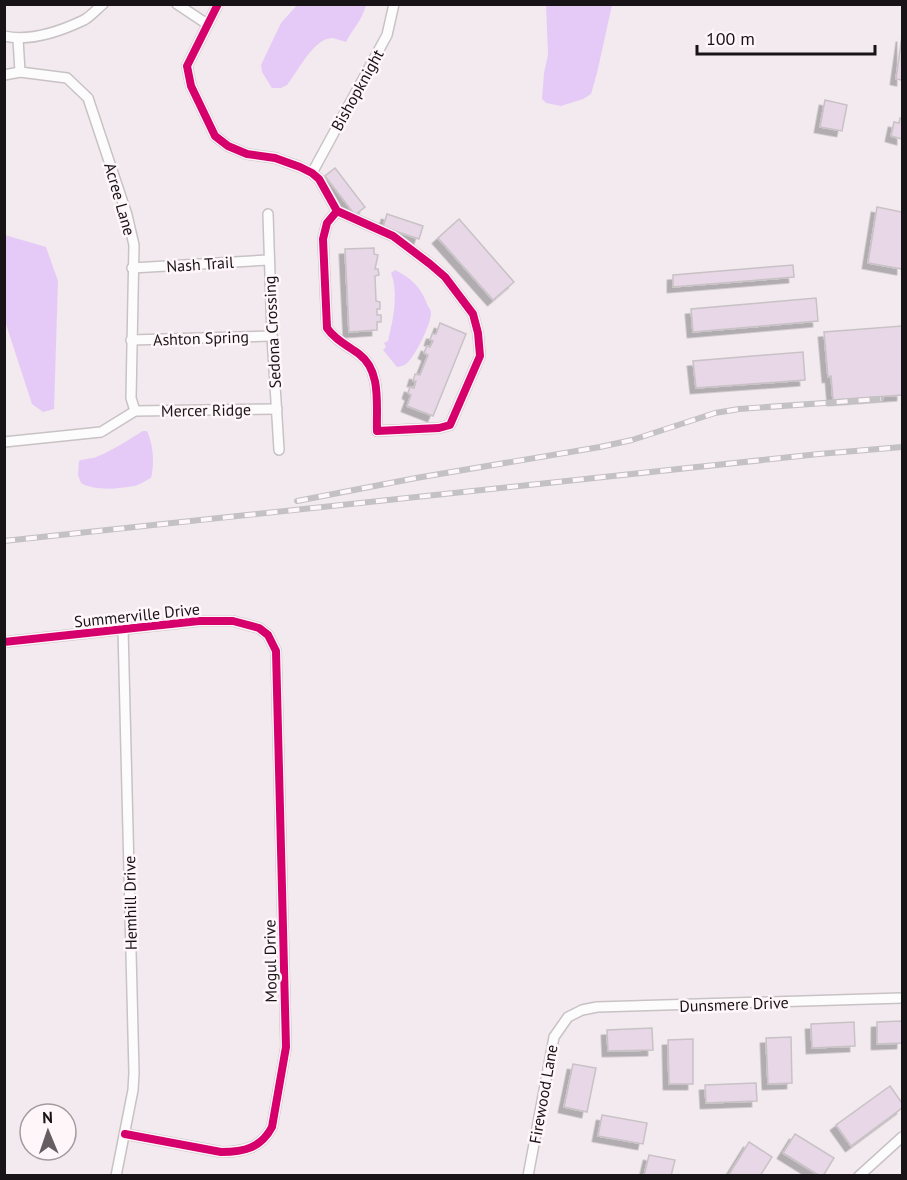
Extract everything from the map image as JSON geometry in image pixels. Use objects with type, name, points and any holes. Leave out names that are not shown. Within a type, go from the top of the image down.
[{"type":"street","points":[[4,36],[18,39],[49,33],[86,19],[104,4]]},
{"type":"street","points":[[177,4],[207,24]]},
{"type":"street","points":[[218,4],[187,66],[191,86],[215,136],[228,146],[248,154],[275,158],[312,173],[320,179],[337,211],[393,236],[430,264],[445,277],[473,314],[478,333],[480,356],[450,425],[439,428],[377,430],[375,381],[371,368],[363,357],[333,337],[327,328],[323,239],[327,223],[337,211]]},
{"type":"street","name":"Bishopknight","points":[[312,173],[387,35],[394,4]]},
{"type":"street","points":[[18,39],[20,72]]},
{"type":"street","name":"Acree Lane","points":[[4,75],[20,72],[67,78],[88,98],[128,215],[134,245],[131,398],[135,411]]},
{"type":"street","name":"Sedona Crossing","points":[[268,214],[268,260],[279,450]]},
{"type":"street","name":"Nash Trail","points":[[132,268],[268,260]]},
{"type":"street","name":"Ashton Spring","points":[[131,340],[272,336]]},
{"type":"street","name":"Mercer Ridge","points":[[135,411],[277,409]]},
{"type":"street","points":[[4,442],[101,432],[135,411]]},
{"type":"street","name":"Summerville Drive","points":[[4,642],[199,621],[233,621],[259,628],[268,635]]},
{"type":"street","name":"Hemhill Drive","points":[[116,1176],[134,1073],[123,629]]},
{"type":"street","name":"Mogul Drive","points":[[125,1134],[221,1152],[236,1152],[250,1149],[266,1139],[272,1127],[286,1047],[276,651],[268,635]]},
{"type":"street","name":"Dunsmere Drive","points":[[568,1017],[582,1010],[597,1007],[903,998]]},
{"type":"street","name":"Firewood Lane","points":[[528,1176],[554,1037],[568,1017]]},
{"type":"street","points":[[859,1176],[903,1137]]},
{"type":"shaded area","points":[[298,4],[366,5],[360,20],[346,42],[333,38],[319,43],[287,85],[272,88],[262,72],[261,65],[281,23]]},
{"type":"shaded area","points":[[546,5],[612,5],[591,94],[561,106],[546,103],[542,99],[548,55]]},
{"type":"shaded area","points":[[5,235],[46,247],[58,281],[54,409],[43,412],[32,404],[5,321]]},
{"type":"shaded area","points":[[395,270],[411,280],[431,310],[425,332],[414,355],[405,365],[397,367],[383,350],[386,347],[384,343],[388,341],[393,316],[395,290],[391,273]]},
{"type":"shaded area","points":[[143,431],[147,431],[152,448],[151,478],[136,485],[114,488],[93,487],[81,483],[78,475],[79,461],[105,453]]},
{"type":"building","points":[[902,36],[902,80],[896,79]]},
{"type":"building","points":[[825,100],[847,105],[842,131],[820,127]]},
{"type":"building","points":[[902,118],[902,139],[891,136],[894,122],[899,123]]},
{"type":"building","points":[[335,168],[365,207],[355,215],[325,176]]},
{"type":"building","points":[[877,207],[902,212],[902,269],[868,263]]},
{"type":"building","points":[[387,214],[423,226],[419,239],[383,227]]},
{"type":"building","points":[[459,219],[514,282],[493,300],[438,238]]},
{"type":"building","points":[[374,248],[374,254],[378,255],[375,269],[378,269],[379,275],[375,276],[376,301],[380,302],[377,315],[381,315],[381,322],[377,322],[377,330],[349,332],[345,249]]},
{"type":"building","points":[[793,265],[794,277],[673,287],[673,275]]},
{"type":"building","points":[[816,298],[818,321],[693,332],[691,309]]},
{"type":"building","points":[[440,323],[466,334],[433,416],[407,406],[411,395],[408,393],[410,387],[414,388],[416,381],[413,381],[415,374],[420,375],[428,355],[424,353],[427,346],[430,347],[433,341],[430,340],[432,334],[436,334]]},
{"type":"building","points":[[902,326],[902,395],[833,400],[831,376],[828,377],[824,332]]},
{"type":"building","points":[[803,352],[805,380],[696,388],[693,361]]},
{"type":"building","points":[[902,1021],[902,1043],[877,1044],[877,1022]]},
{"type":"building","points":[[854,1022],[855,1046],[812,1048],[811,1024]]},
{"type":"building","points":[[652,1028],[653,1050],[608,1051],[607,1030]]},
{"type":"building","points":[[791,1037],[792,1083],[768,1084],[766,1038]]},
{"type":"building","points":[[693,1039],[693,1084],[669,1084],[668,1040]]},
{"type":"building","points":[[573,1064],[596,1068],[587,1112],[564,1107]]},
{"type":"building","points":[[756,1083],[757,1101],[706,1103],[705,1085]]},
{"type":"building","points":[[890,1086],[902,1103],[902,1108],[851,1146],[836,1125]]},
{"type":"building","points":[[602,1115],[647,1123],[643,1144],[598,1136]]},
{"type":"building","points":[[795,1134],[834,1158],[823,1176],[783,1153]]},
{"type":"building","points":[[749,1142],[772,1157],[760,1176],[728,1176]]},
{"type":"building","points":[[649,1155],[675,1160],[671,1176],[644,1176]]},
{"type":"railway","points":[[297,501],[600,447],[632,440],[715,413],[739,409],[881,399]]},
{"type":"railway","points":[[4,541],[902,447]]},
{"type":"cycle path","points":[[218,4],[187,66],[191,86],[215,136],[228,146],[247,154],[275,158],[312,173],[319,179],[337,211],[393,236],[430,264],[445,277],[473,314],[478,333],[480,356],[450,425],[439,428],[377,431],[376,389],[371,370],[359,354],[327,328],[323,239],[327,223],[337,211]]},
{"type":"cycle path","points":[[4,642],[199,621],[233,621],[259,628],[268,635],[276,651],[286,1047],[272,1127],[263,1140],[257,1144],[244,1150],[229,1152],[125,1134]]}]
